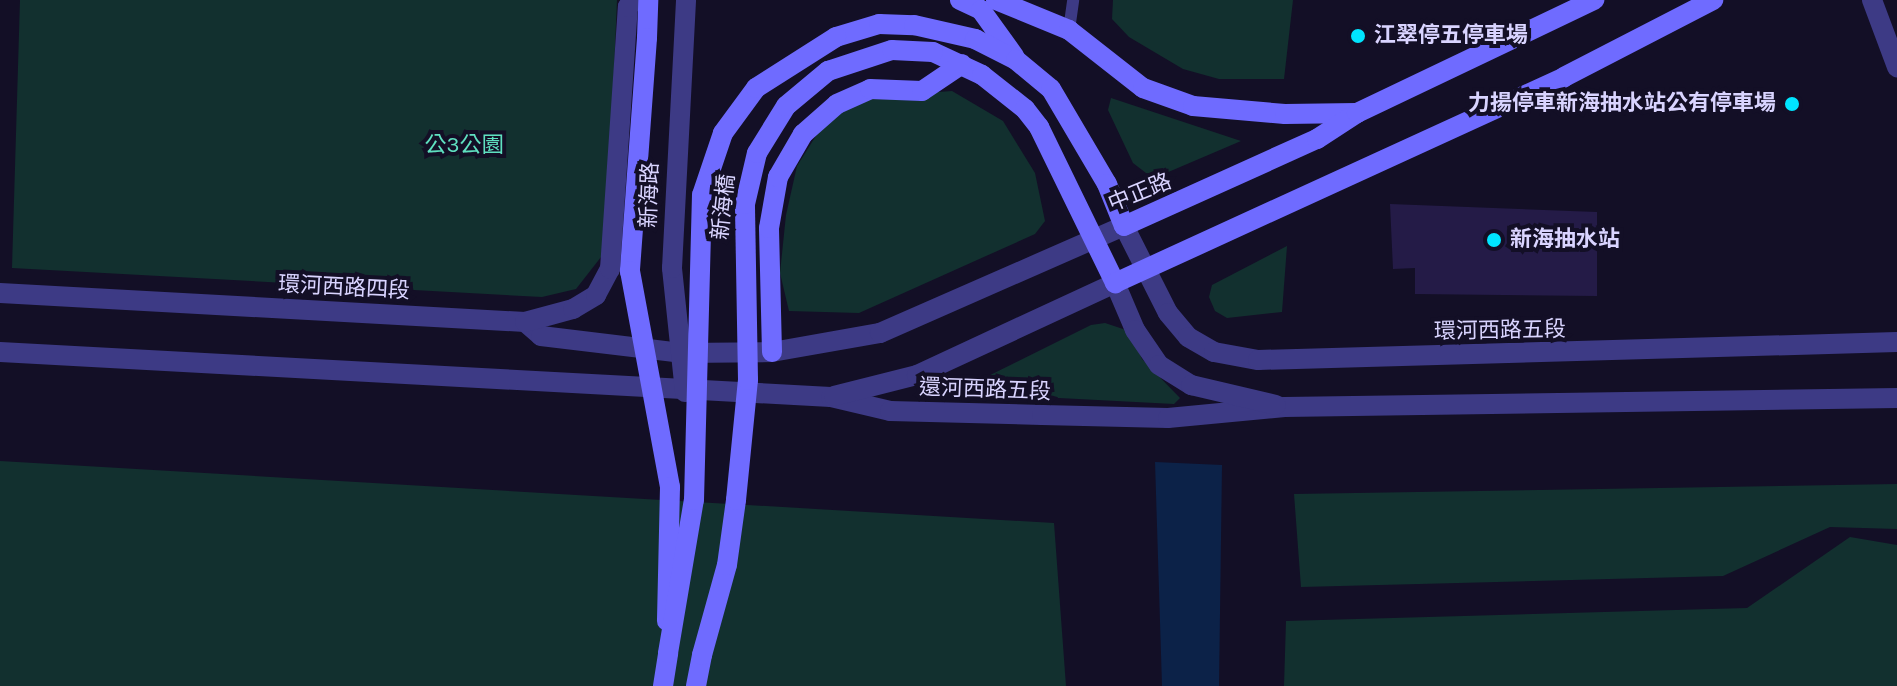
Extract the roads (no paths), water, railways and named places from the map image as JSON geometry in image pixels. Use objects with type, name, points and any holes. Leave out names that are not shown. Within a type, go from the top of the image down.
[{"type":"main road","points":[[648,0],[630,271],[670,487],[668,653]]},
{"type":"main road","points":[[960,0],[981,10],[1016,60],[1051,89],[1107,184],[1124,226]]},
{"type":"main road","points":[[996,0],[1069,30],[1143,88],[1193,106],[1285,114],[1357,113]]},
{"type":"main road","name":"中正路","points":[[1124,226],[1317,139],[1357,113],[1594,0]]},
{"type":"main road","points":[[1115,283],[1145,272],[1564,77],[1713,0]]},
{"type":"main road","name":"新海橋","points":[[663,686],[694,500],[702,195],[723,133],[756,88],[836,37],[879,24],[914,25],[962,34],[1016,60]]},
{"type":"main road","name":"新海橋","points":[[696,686],[727,565],[736,500],[748,380],[743,237],[748,176],[786,106],[828,71],[892,50],[933,52],[962,64],[1009,95],[1039,127],[1115,283]]},
{"type":"main road","points":[[772,352],[769,228],[778,177],[803,134],[837,104],[870,89],[922,91],[962,64]]},
{"type":"street","points":[[525,322],[596,295],[610,269],[628,7],[633,0]]},
{"type":"street","name":"新海路","points":[[685,392],[672,268],[686,0]]},
{"type":"street","points":[[1872,0],[1897,67]]},
{"type":"street","name":"中正路","points":[[681,353],[772,352],[880,333],[1092,236],[1124,226]]},
{"type":"street","name":"環河西路五段","points":[[1124,226],[1145,272],[1188,337],[1214,352],[1258,360],[1897,342]]},
{"type":"street","points":[[831,397],[917,375],[1115,283],[1135,330],[1159,365],[1191,385],[1284,407],[1897,398]]},
{"type":"street","name":"環河西路四段","points":[[0,293],[525,322],[541,336],[681,353]]},
{"type":"street","points":[[0,352],[685,392]]},
{"type":"street","name":"還河西路五段","points":[[685,392],[831,397],[890,411],[1105,417],[1168,418],[1284,407]]},
{"type":"lane","points":[[1069,30],[1073,0]]},
{"type":"water","points":[[1155,462],[1222,465],[1219,686],[1162,686]]},
{"type":"place","name":"江翠停五停車場","points":[[1358,36]]},
{"type":"place","name":"力揚停車新海抽水站公有停車場","points":[[1792,104]]},
{"type":"place","name":"新海抽水站","points":[[1494,240]]},
{"type":"park label","name":"公3公園","points":[[464,146]]}]
